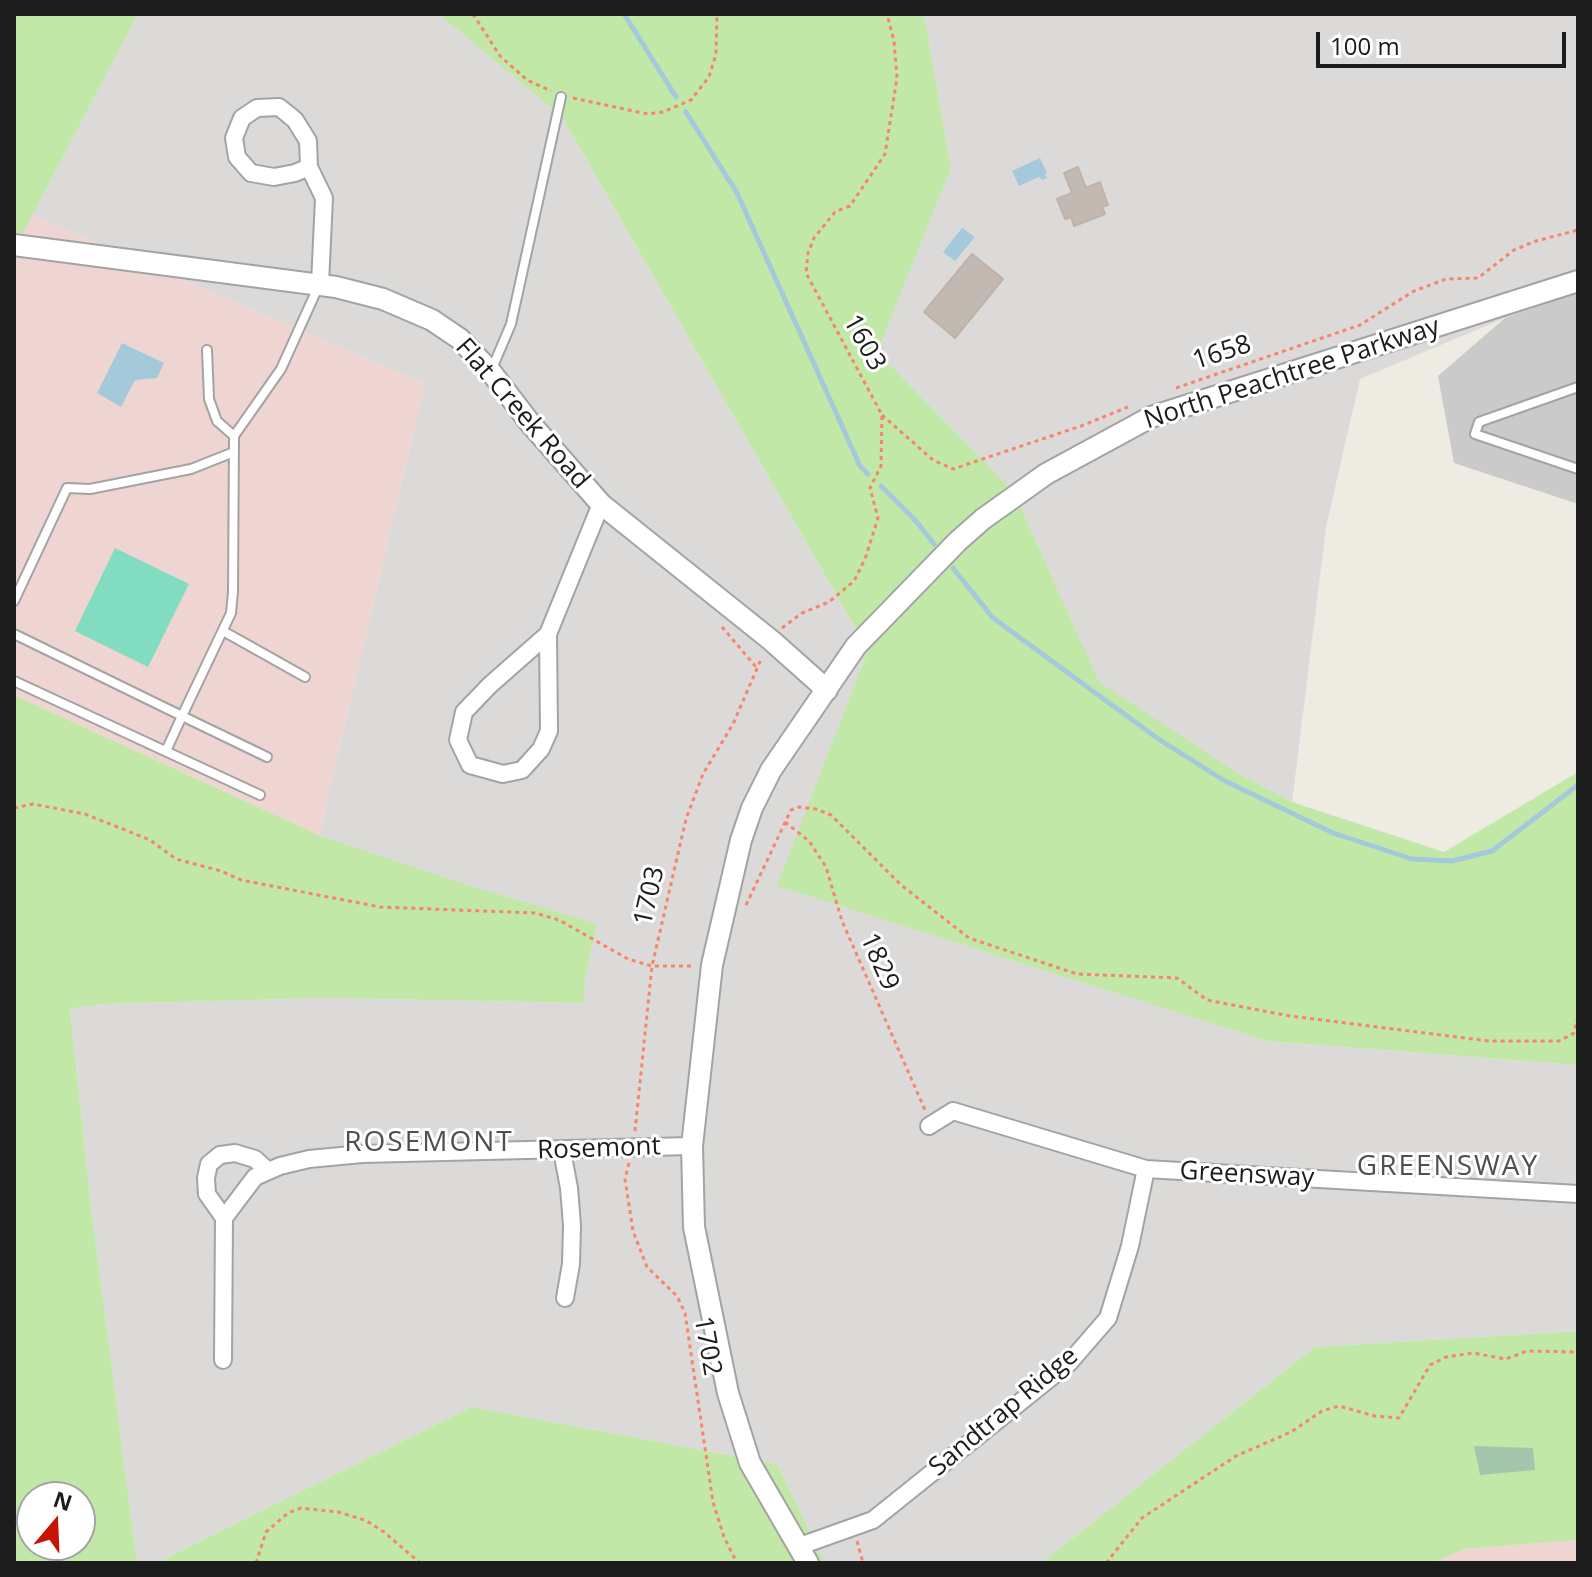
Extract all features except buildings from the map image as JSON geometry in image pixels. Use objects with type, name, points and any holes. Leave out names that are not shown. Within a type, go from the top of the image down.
[{"type":"street","points":[[309,167],[274,177],[251,173],[237,157],[234,138],[242,118],[257,108],[279,107],[295,120],[308,141],[309,167],[324,198],[320,284]]},
{"type":"street","name":"Flat Creek Road","points":[[14,245],[320,284],[383,299],[432,320],[460,339],[491,372],[601,504],[772,641],[827,690]]},
{"type":"street","name":"North Peachtree Parkway","points":[[804,1554],[750,1463],[728,1393],[694,1227],[692,1146],[712,965],[741,840],[752,808],[771,770],[856,646],[958,541],[1046,474],[1151,417],[1578,281]]},
{"type":"street","points":[[548,634],[464,712],[458,740],[470,765],[503,774],[522,770],[541,749],[549,731],[548,634],[601,504]]},
{"type":"street","name":"Greensway","points":[[929,1126],[953,1111],[1146,1169],[1578,1194]]},
{"type":"street","name":"Rosemont","points":[[224,1218],[255,1177],[309,1159],[362,1154],[692,1146]]},
{"type":"street","points":[[562,1151],[572,1225],[571,1264],[565,1298]]},
{"type":"street","points":[[223,1360],[224,1218],[207,1194],[209,1164],[220,1155],[235,1153],[255,1159],[268,1171]]},
{"type":"street","name":"Sandtrap Ridge","points":[[804,1554],[853,1526],[873,1520],[1069,1363],[1108,1318],[1130,1246],[1146,1169]]},
{"type":"lane","points":[[491,372],[511,324],[562,96]]},
{"type":"lane","points":[[166,751],[231,613],[234,436],[281,369],[320,284]]},
{"type":"lane","points":[[207,350],[209,399],[217,421],[234,436]]},
{"type":"lane","points":[[1578,387],[1479,422],[1475,434],[1578,469]]},
{"type":"lane","points":[[14,601],[67,488],[90,489],[191,469],[234,452]]},
{"type":"lane","points":[[223,631],[305,677]]},
{"type":"lane","points":[[14,634],[267,757]]},
{"type":"lane","points":[[14,681],[260,795]]},
{"type":"path","points":[[473,14],[500,56],[527,80],[562,96],[648,114],[663,112],[691,100],[709,77],[716,54],[717,14]]},
{"type":"path","name":"1603","points":[[756,667],[785,624],[829,602],[854,581],[865,559],[878,518],[870,488],[881,466],[882,415],[806,273],[808,253],[814,238],[835,212],[850,206],[885,154],[897,78],[894,41],[887,14]]},
{"type":"path","name":"1658","points":[[1176,388],[1360,325],[1414,291],[1446,279],[1478,278],[1514,250],[1578,230]]},
{"type":"path","points":[[882,415],[933,460],[953,469],[1136,404]]},
{"type":"path","name":"1703","points":[[633,1148],[652,966],[686,819],[703,774],[733,724],[756,667]]},
{"type":"path","points":[[14,808],[33,804],[85,814],[150,840],[176,859],[221,871],[241,880],[285,889],[380,907],[535,913],[559,920],[628,959],[652,966]]},
{"type":"path","name":"1829","points":[[929,1126],[925,1109],[842,921],[826,867],[809,841],[785,822],[791,810],[799,807],[816,809],[831,815],[901,885],[969,938],[1077,974],[1177,978],[1207,1000],[1290,1016],[1489,1041],[1559,1041],[1574,1033],[1578,1016]]},
{"type":"path","name":"1702","points":[[633,1148],[625,1179],[633,1231],[647,1267],[677,1296],[685,1313],[713,1502],[724,1537],[737,1563]]},
{"type":"path","points":[[1106,1563],[1142,1518],[1236,1456],[1291,1432],[1322,1411],[1339,1406],[1375,1416],[1399,1418],[1430,1365],[1446,1357],[1473,1353],[1506,1359],[1527,1351],[1578,1352]]},
{"type":"path","points":[[256,1563],[266,1532],[288,1513],[301,1508],[338,1512],[365,1520],[420,1563]]},
{"type":"path","points":[[853,1526],[863,1563]]},
{"type":"shaded area","points":[[138,14],[438,14],[562,117],[868,650],[778,886],[1267,1041],[1578,1065],[1578,1331],[1315,1347],[1041,1563],[825,1563],[777,1464],[472,1407],[156,1563],[137,1563],[90,1199],[70,1007],[326,998],[584,1003],[585,980],[597,925],[319,835],[425,384],[32,215]]},
{"type":"shaded area","points":[[924,14],[1578,14],[1578,292],[1505,318],[1360,379],[1326,527],[1292,802],[1241,775],[1099,683],[1014,492],[876,352],[951,168]]},
{"type":"shaded area","points":[[32,215],[425,384],[319,835],[14,695],[14,250]]},
{"type":"shaded area","points":[[1578,292],[1578,504],[1454,463],[1438,376],[1505,318]]},
{"type":"shaded area","points":[[1578,1540],[1578,1563],[1433,1563],[1465,1549]]},
{"type":"green space","points":[[14,14],[138,14],[14,250]]},
{"type":"green space","points":[[438,14],[924,14],[951,168],[877,352],[1014,492],[1099,682],[1241,775],[1292,802],[1444,852],[1578,772],[1578,1065],[1267,1041],[777,886],[868,650],[562,117]]},
{"type":"green space","points":[[115,548],[189,584],[148,667],[75,631]]},
{"type":"green space","points":[[14,695],[319,835],[597,924],[585,980],[584,1003],[326,998],[103,1004],[70,1008],[90,1199],[137,1563],[14,1563]]},
{"type":"green space","points":[[1578,1331],[1578,1540],[1465,1549],[1433,1563],[1041,1563],[1315,1347]]},
{"type":"green space","points":[[472,1407],[777,1464],[825,1563],[156,1563]]},
{"type":"green space","points":[[1474,1446],[1533,1448],[1535,1470],[1480,1475]]},
{"type":"water","points":[[1040,158],[1047,178],[1042,180],[1039,177],[1019,186],[1012,171]]},
{"type":"water","points":[[962,228],[975,237],[955,261],[943,252]]},
{"type":"water","points":[[122,343],[164,363],[157,378],[135,380],[121,407],[97,393]]},
{"type":"waterway","points":[[624,14],[676,97]]},
{"type":"waterway","points":[[686,112],[737,193],[860,466],[868,474]]},
{"type":"waterway","points":[[881,486],[934,544]]},
{"type":"waterway","points":[[953,568],[993,618],[1157,738],[1223,780],[1333,833],[1412,859],[1452,861],[1492,851],[1578,785]]},
{"type":"district","name":"ROSEMONT","points":[[429,1143]]},
{"type":"district","name":"GREENSWAY","points":[[1448,1167]]}]
